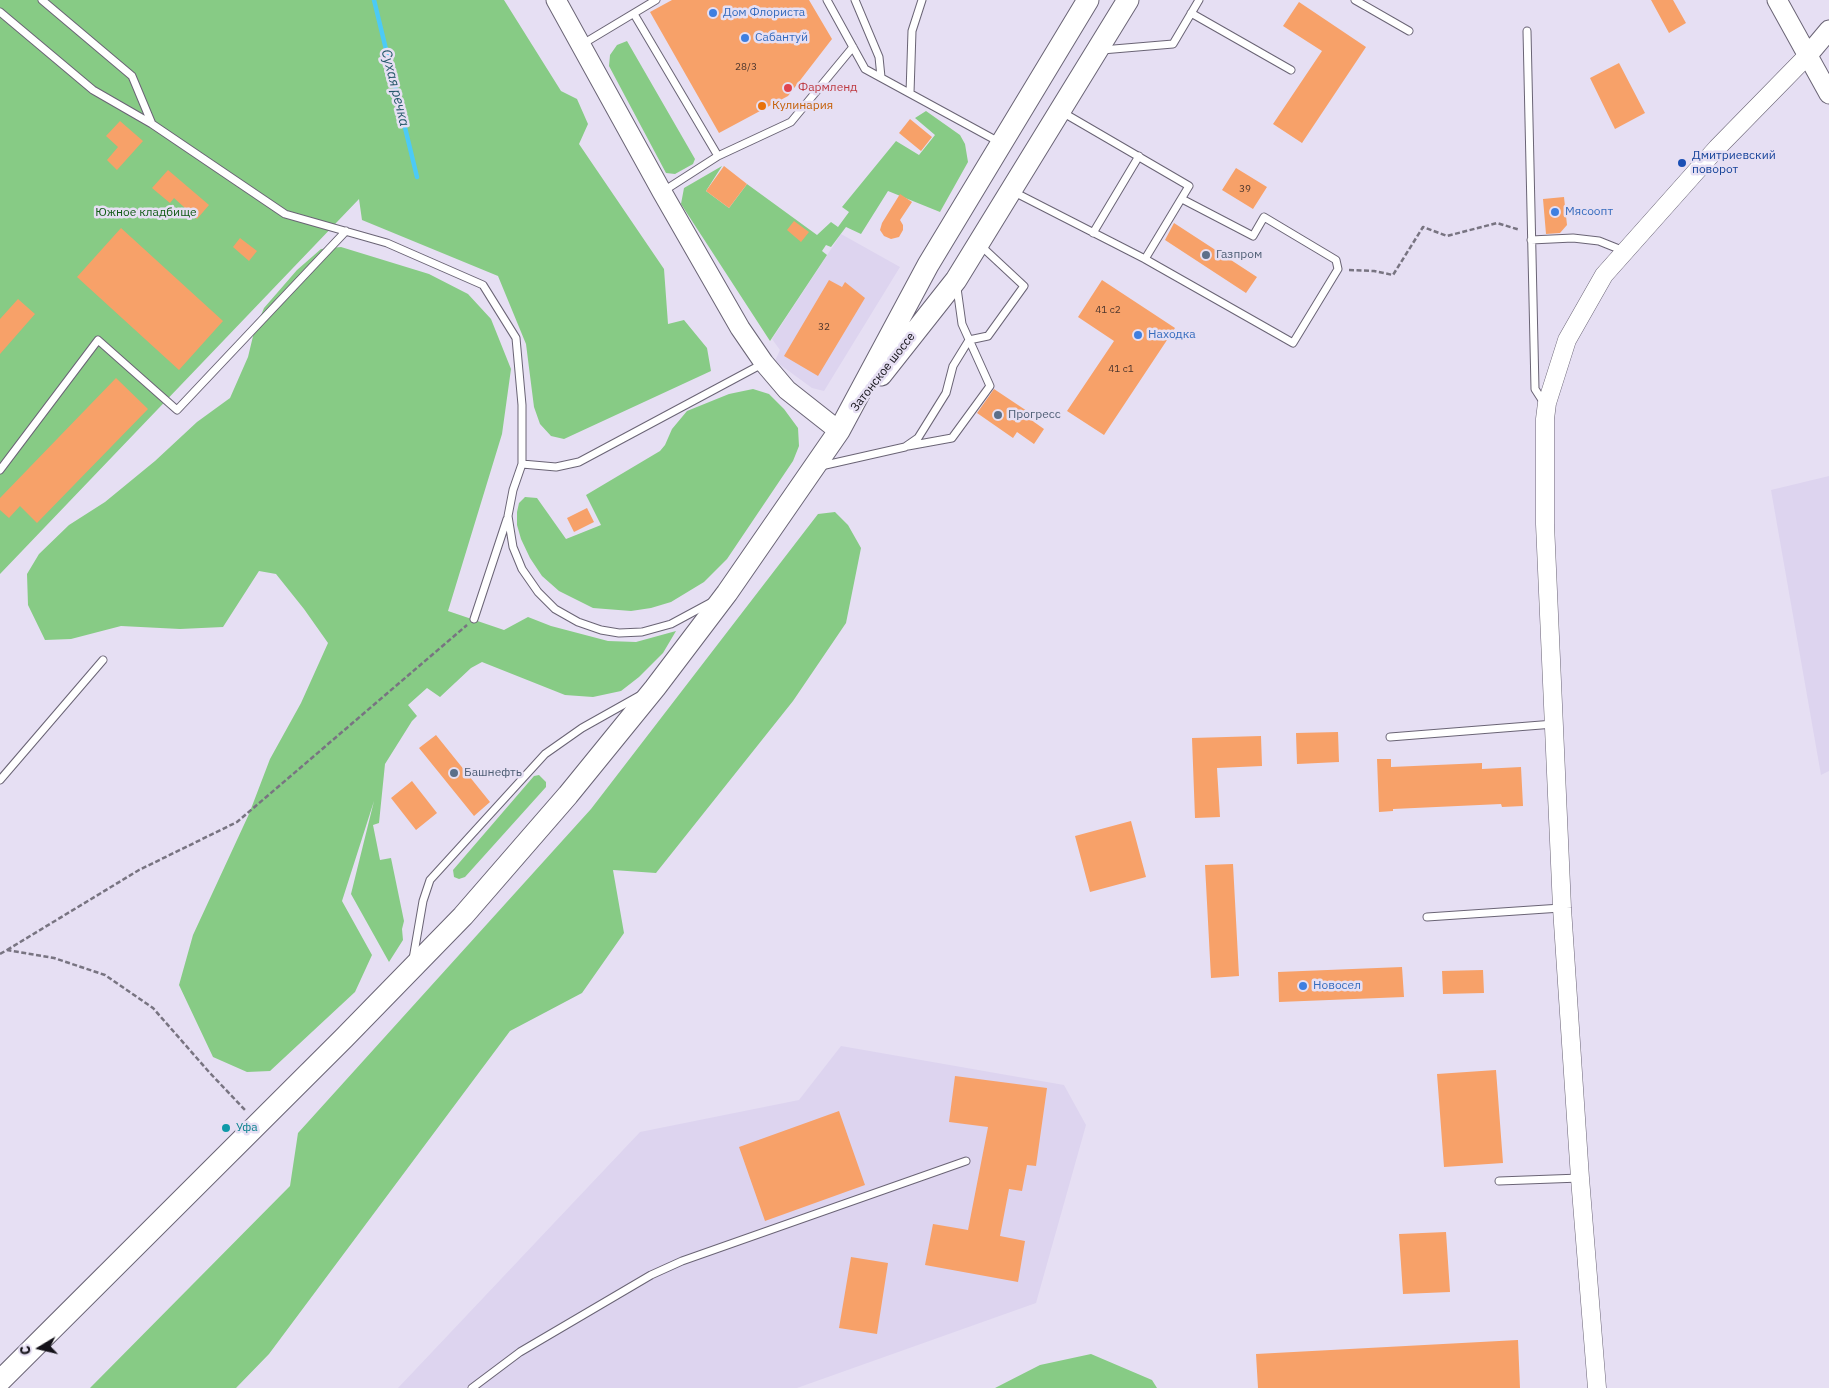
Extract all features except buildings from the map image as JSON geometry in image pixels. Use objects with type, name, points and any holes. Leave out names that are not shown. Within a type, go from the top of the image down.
[{"type":"main road","points":[[0,1382],[412,969],[506,867],[568,795],[655,688],[727,593],[844,423],[787,390],[764,363],[721,296],[556,0]]},
{"type":"main road","name":"Затонское шоссе","points":[[844,423],[928,265],[1088,0]]},
{"type":"main road","name":"Затонское шоссе","points":[[844,423],[956,280],[1128,0]]},
{"type":"main road","points":[[1777,0],[1829,94]]},
{"type":"main road","points":[[1808,55],[1829,30]]},
{"type":"street","points":[[1597,1388],[1580,1178],[1562,908],[1545,524],[1547,407],[1568,340],[1604,274],[1717,148],[1808,55]]},
{"type":"lane","points":[[42,0],[132,76],[152,124]]},
{"type":"lane","points":[[581,45],[656,0]]},
{"type":"lane","points":[[826,0],[865,69],[1001,143]]},
{"type":"lane","points":[[854,0],[879,57],[881,77]]},
{"type":"lane","points":[[910,93],[912,31],[922,0]]},
{"type":"lane","points":[[1097,51],[1173,44],[1199,0]]},
{"type":"lane","points":[[1355,0],[1408,32]]},
{"type":"lane","points":[[0,12],[93,90],[152,124],[285,214],[387,243],[483,285],[516,338],[522,405],[522,464],[513,490],[508,516],[474,619]]},
{"type":"lane","points":[[1191,13],[1291,70]]},
{"type":"lane","points":[[634,14],[718,156]]},
{"type":"lane","points":[[1526,31],[1535,389],[1547,407]]},
{"type":"lane","points":[[662,192],[718,156],[792,122],[853,46]]},
{"type":"lane","points":[[1060,111],[1189,186],[1145,259]]},
{"type":"lane","points":[[1093,233],[1139,156]]},
{"type":"lane","points":[[1011,191],[1145,259],[1293,343],[1338,269],[1336,260],[1264,217],[1253,236],[1182,199]]},
{"type":"lane","points":[[0,470],[98,340],[177,410],[346,231]]},
{"type":"lane","points":[[1531,236],[1598,241],[1624,251]]},
{"type":"lane","points":[[905,446],[918,438],[946,393],[953,366],[969,340],[988,336],[1024,286],[979,243]]},
{"type":"lane","points":[[814,468],[905,446],[952,438],[990,386],[962,324],[956,280]]},
{"type":"lane","points":[[522,464],[556,467],[579,462],[764,363]]},
{"type":"lane","points":[[508,516],[513,547],[522,570],[538,592],[555,609],[578,622],[601,630],[620,633],[642,632],[671,624],[727,593]]},
{"type":"lane","points":[[0,780],[103,660]]},
{"type":"lane","points":[[412,969],[423,900],[430,880],[545,754],[582,728],[655,688]]},
{"type":"lane","points":[[1390,737],[1554,724]]},
{"type":"lane","points":[[1427,917],[1562,908]]},
{"type":"lane","points":[[472,1388],[520,1352],[652,1275],[682,1261],[966,1161]]},
{"type":"lane","points":[[1499,1181],[1580,1178]]},
{"type":"path","points":[[1338,269],[1374,271],[1393,275],[1423,227],[1446,236],[1497,223],[1531,236]]},
{"type":"path","points":[[0,954],[139,870],[237,822],[474,619]]},
{"type":"path","points":[[7,950],[54,958],[105,974],[153,1008],[209,1072],[262,1120]]},
{"type":"shaded area","points":[[841,234],[900,267],[824,391],[812,388],[775,361],[780,350],[772,339]]},
{"type":"shaded area","points":[[1829,476],[1829,771],[1821,775],[1771,490]]},
{"type":"shaded area","points":[[841,1046],[1064,1085],[1086,1125],[1036,1303],[797,1388],[398,1388],[640,1132],[799,1100]]},
{"type":"green space","name":"Южное кладбище","points":[[0,0],[504,0],[561,91],[577,99],[588,124],[579,144],[664,269],[668,324],[684,320],[707,348],[711,371],[564,439],[551,436],[540,424],[534,407],[526,344],[498,276],[362,220],[359,199],[0,574]]},
{"type":"green space","points":[[627,41],[695,159],[693,164],[675,174],[666,173],[609,66],[610,55],[617,45]]},
{"type":"green space","points":[[926,111],[960,135],[965,144],[968,162],[940,212],[888,191],[861,234],[846,227],[831,247],[826,245],[822,251],[827,255],[770,341],[681,204],[684,188],[722,166],[706,191],[729,208],[747,184],[817,235],[831,222],[838,227],[849,212],[842,207],[896,141],[919,155],[935,135],[915,118]]},
{"type":"green space","points":[[341,247],[429,274],[468,294],[491,319],[511,369],[502,434],[448,611],[504,630],[528,617],[551,626],[608,641],[636,642],[676,631],[663,653],[639,677],[621,691],[593,697],[565,695],[482,662],[471,668],[440,697],[427,688],[408,705],[417,716],[385,764],[379,823],[373,825],[380,860],[391,858],[404,921],[402,929],[403,940],[389,962],[351,894],[374,801],[342,901],[372,955],[355,992],[270,1071],[247,1072],[213,1057],[179,985],[193,935],[249,814],[270,759],[301,703],[328,643],[276,574],[259,571],[223,627],[180,629],[121,626],[71,639],[45,640],[28,605],[27,574],[39,554],[69,525],[105,502],[155,461],[197,422],[230,398],[248,357],[254,332],[264,308],[297,270],[321,249]]},
{"type":"green space","points":[[753,389],[769,394],[784,409],[798,428],[799,446],[793,461],[727,559],[704,582],[671,602],[631,611],[593,608],[559,591],[542,576],[530,558],[517,525],[519,503],[525,497],[537,498],[566,539],[601,525],[586,495],[660,451],[665,445],[672,429],[687,411],[729,394]]},
{"type":"green space","points":[[835,512],[848,525],[861,548],[846,623],[793,701],[656,873],[613,870],[624,933],[582,993],[510,1031],[269,1354],[236,1388],[90,1388],[290,1186],[298,1133],[591,809],[818,514]]},
{"type":"green space","points":[[539,775],[546,782],[546,787],[465,877],[459,879],[454,877],[453,870],[534,776]]},
{"type":"green space","points":[[1091,1354],[1152,1380],[1157,1388],[995,1388],[1040,1365]]},
{"type":"waterway","name":"Сухая речка","points":[[374,0],[417,177]]},
{"type":"place","name":"Дом Флориста","points":[[713,13]]},
{"type":"place","name":"Сабантуй","points":[[745,38]]},
{"type":"place","name":"Фармленд","points":[[788,88]]},
{"type":"place","name":"Кулинария","points":[[762,106]]},
{"type":"place","name":"Дмитриевский поворот","points":[[1682,163]]},
{"type":"place","name":"Мясоопт","points":[[1555,212]]},
{"type":"place","name":"Газпром","points":[[1206,255]]},
{"type":"place","name":"Находка","points":[[1138,335]]},
{"type":"place","name":"Прогресс","points":[[998,415]]},
{"type":"place","name":"Башнефть","points":[[454,773]]},
{"type":"place","name":"Новосел","points":[[1303,986]]},
{"type":"place","name":"Уфа","points":[[226,1128]]}]
